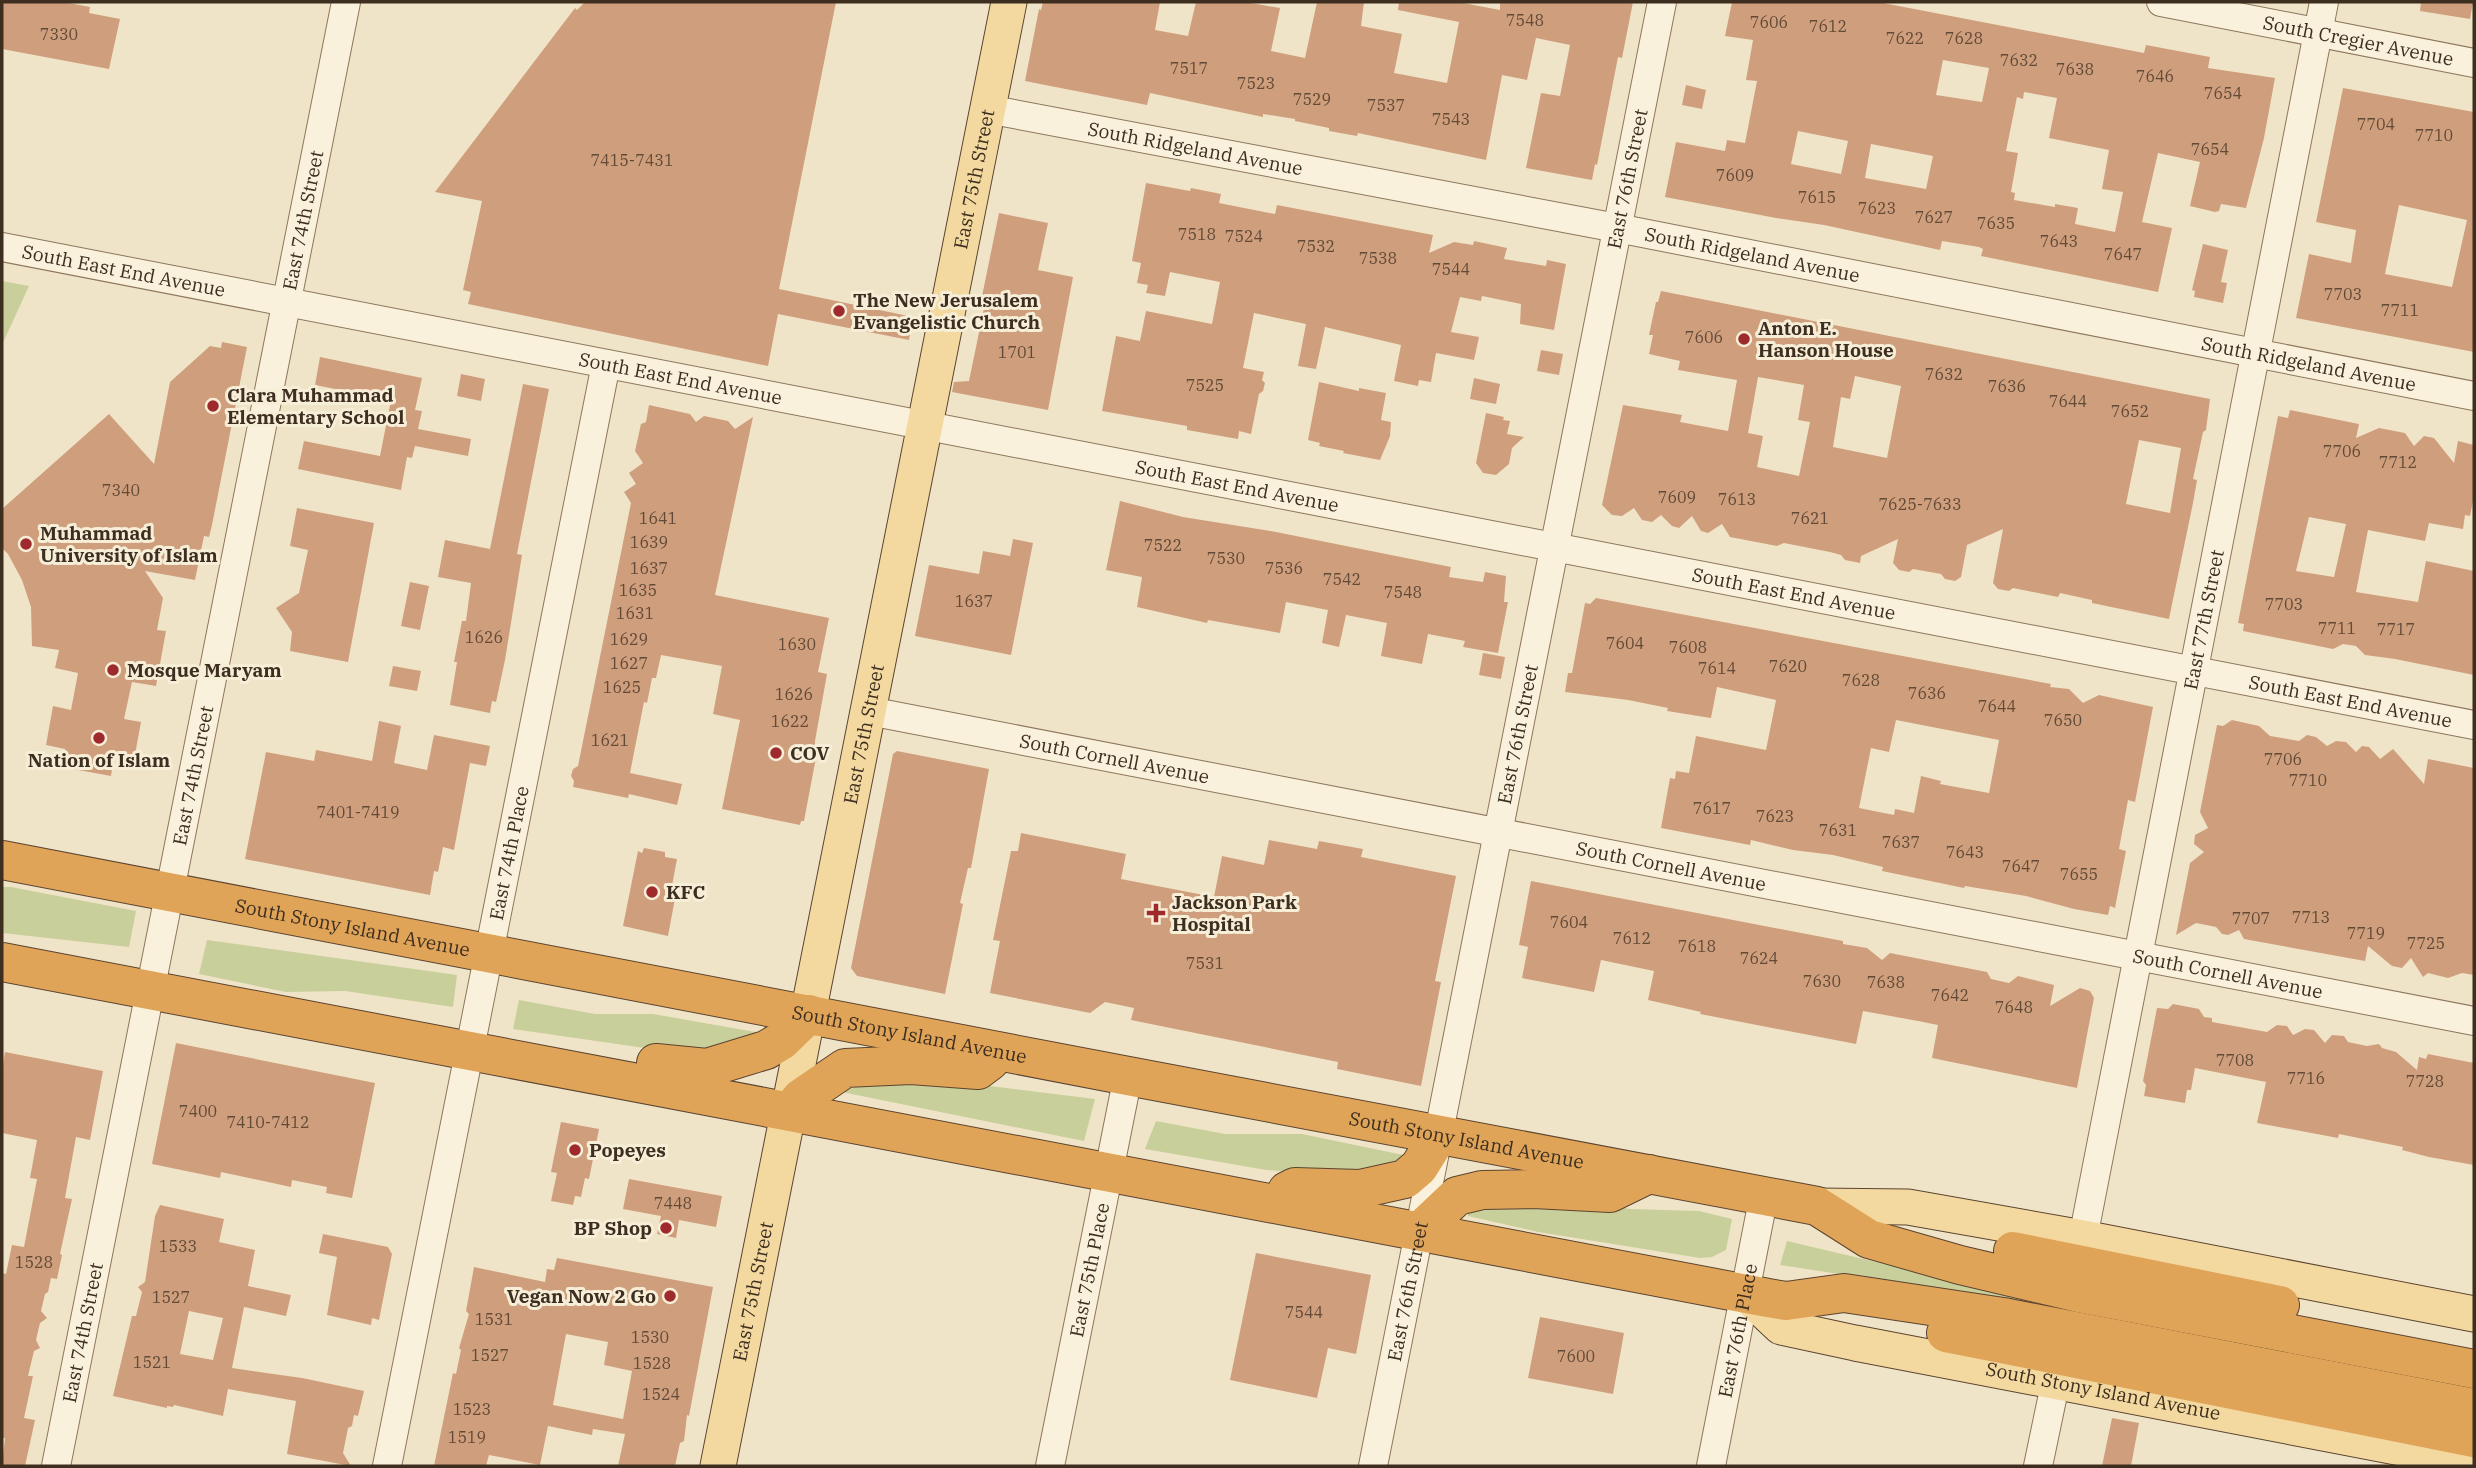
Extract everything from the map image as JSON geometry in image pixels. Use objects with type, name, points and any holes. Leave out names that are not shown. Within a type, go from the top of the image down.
[{"type":"highway","name":"South Stony Island Avenue","points":[[2,860],[1764,1195],[1817,1206],[1869,1239],[1960,1265],[2080,1293],[2474,1369]]},
{"type":"highway","points":[[2,962],[1745,1293],[2474,1438]]},
{"type":"highway","points":[[607,1076],[645,1062],[707,1068],[766,1050],[781,1041],[809,1014]]},
{"type":"highway","points":[[790,1111],[801,1098],[845,1068],[911,1065],[978,1070],[1003,1052]]},
{"type":"highway","points":[[1267,1202],[1295,1187],[1360,1189],[1405,1179],[1419,1167],[1438,1135]]},
{"type":"highway","points":[[1419,1231],[1457,1196],[1482,1190],[1534,1189],[1610,1194],[1649,1174]]},
{"type":"highway","points":[[1817,1206],[2047,1258],[2474,1343]]},
{"type":"highway","points":[[1786,1301],[1844,1293],[1989,1315],[2474,1408]]},
{"type":"main road","name":"East 75th Street","points":[[719,1466],[1009,2]]},
{"type":"main road","name":"South Stony Island Avenue","points":[[1817,1206],[1908,1207],[2474,1314]]},
{"type":"main road","name":"South Stony Island Avenue","points":[[1745,1293],[1781,1327],[2474,1462]]},
{"type":"street","name":"East 74th Street","points":[[56,1466],[346,2]]},
{"type":"street","name":"East 76th Street","points":[[1373,1466],[1662,2]]},
{"type":"street","name":"South Cregier Avenue","points":[[2161,2],[2474,63]]},
{"type":"street","name":"East 77th Street","points":[[2083,1238],[2324,2]]},
{"type":"street","name":"South Ridgeland Avenue","points":[[987,109],[2474,396]]},
{"type":"street","name":"South East End Avenue","points":[[2,247],[2474,725]]},
{"type":"street","name":"East 74th Place","points":[[387,1466],[606,364]]},
{"type":"street","name":"South Cornell Avenue","points":[[869,711],[2474,1021]]},
{"type":"street","name":"East 75th Place","points":[[1050,1466],[1128,1076]]},
{"type":"street","name":"East 76th Place","points":[[1711,1466],[1764,1195]]},
{"type":"street","points":[[2038,1466],[2056,1380]]},
{"type":"green space","points":[[2,281],[29,286],[2,345]]},
{"type":"green space","points":[[2,887],[136,911],[129,947],[2,933]]},
{"type":"green space","points":[[207,940],[457,975],[453,1007],[345,991],[286,992],[199,974]]},
{"type":"green space","points":[[519,1000],[595,1014],[653,1014],[767,1034],[686,1054],[513,1029]]},
{"type":"green space","points":[[910,1076],[1095,1099],[1084,1141],[837,1091]]},
{"type":"green space","points":[[1156,1121],[1225,1134],[1302,1134],[1408,1156],[1399,1178],[1266,1170],[1145,1149]]},
{"type":"green space","points":[[1548,1195],[1630,1209],[1699,1211],[1732,1219],[1726,1250],[1712,1257],[1700,1258],[1538,1232],[1468,1216],[1468,1202]]},
{"type":"green space","points":[[1787,1241],[1982,1287],[2474,1382],[2474,1393],[1976,1295],[1780,1265]]},
{"type":"building","points":[[2,2],[64,2],[90,7],[89,13],[120,19],[109,69],[2,49]]},
{"type":"building","points":[[585,2],[836,2],[779,289],[913,317],[909,340],[778,314],[768,366],[468,304],[471,292],[463,290],[482,201],[435,192],[575,8],[577,10]]},
{"type":"building","points":[[1043,2],[1160,2],[1155,30],[1188,36],[1196,2],[1245,2],[1280,8],[1271,51],[1305,58],[1317,2],[1364,2],[1361,26],[1402,34],[1394,73],[1447,83],[1459,22],[1398,10],[1399,2],[1458,2],[1500,10],[1500,2],[1633,2],[1622,58],[1618,57],[1592,180],[1526,168],[1541,93],[1560,96],[1570,45],[1536,38],[1527,80],[1502,75],[1486,160],[1358,133],[1357,136],[1329,131],[1329,128],[1295,119],[1263,114],[1263,117],[1150,93],[1147,105],[1025,81],[1039,9],[1041,10]]},
{"type":"building","points":[[1732,2],[1878,2],[2144,53],[2146,45],[2210,57],[2208,68],[2275,78],[2264,138],[2246,208],[2221,204],[2219,211],[2215,212],[2190,206],[2200,162],[2158,153],[2142,222],[2172,228],[2158,292],[1981,256],[1983,249],[1979,247],[1942,241],[1940,250],[1824,225],[1665,197],[1676,142],[1725,151],[1727,140],[1745,143],[1757,81],[1746,80],[1753,40],[1725,36]],"holes":[[[1943,60],[1989,68],[1982,102],[1936,95]],[[2024,92],[2057,98],[2049,138],[2109,150],[2102,189],[2123,192],[2115,232],[2075,224],[2078,208],[2014,200],[2015,193],[2011,192],[2018,153],[2006,151],[2017,97],[2023,99]],[[1798,131],[1848,141],[1841,174],[1791,164]],[[1871,144],[1933,156],[1926,189],[1865,178]]]},
{"type":"building","points":[[2421,2],[2473,2],[2470,19],[2420,11]]},
{"type":"building","points":[[1686,85],[1706,90],[1702,109],[1682,105]]},
{"type":"building","points":[[2343,88],[2474,112],[2474,352],[2296,318],[2309,254],[2351,263],[2356,230],[2316,222]],"holes":[[[2399,205],[2467,220],[2452,287],[2385,274]]]},
{"type":"building","points":[[1146,183],[1221,194],[1219,203],[1275,214],[1277,205],[1433,235],[1429,253],[1454,242],[1473,245],[1474,241],[1507,248],[1504,259],[1546,266],[1547,260],[1566,264],[1554,330],[1520,324],[1521,304],[1482,296],[1481,301],[1460,297],[1451,332],[1479,337],[1474,360],[1436,353],[1431,382],[1419,380],[1418,386],[1394,381],[1401,345],[1325,327],[1316,369],[1298,366],[1306,324],[1254,313],[1243,368],[1264,372],[1262,380],[1265,383],[1259,394],[1251,434],[1239,431],[1238,439],[1187,430],[1187,426],[1102,411],[1116,336],[1140,341],[1146,311],[1212,324],[1220,282],[1170,272],[1165,296],[1146,293],[1148,285],[1137,283],[1141,263],[1132,261]]},
{"type":"building","points":[[999,213],[1048,223],[1038,270],[1073,277],[1048,410],[952,392],[954,382],[969,381],[984,308],[980,306]]},
{"type":"building","points":[[2203,244],[2228,250],[2221,282],[2227,283],[2223,303],[2194,297],[2195,291],[2192,290]]},
{"type":"building","points":[[1661,291],[2210,399],[2206,430],[2203,432],[2193,479],[2197,480],[2193,503],[2169,619],[2092,603],[2092,600],[2060,593],[2058,597],[2013,588],[2009,591],[1998,589],[1993,583],[2003,529],[1967,545],[1961,577],[1955,581],[1945,579],[1941,574],[1913,569],[1909,572],[1899,570],[1893,563],[1898,539],[1861,556],[1860,563],[1845,560],[1841,555],[1830,552],[1730,537],[1722,524],[1708,533],[1701,531],[1692,516],[1679,528],[1672,526],[1661,515],[1652,522],[1642,520],[1634,508],[1622,516],[1612,515],[1602,505],[1623,405],[1682,415],[1680,422],[1728,431],[1737,380],[1678,370],[1680,361],[1649,354],[1653,335],[1649,335]],"holes":[[[1855,376],[1901,386],[1887,458],[1833,447],[1841,397],[1850,399]],[[1758,377],[1804,385],[1798,420],[1810,422],[1799,476],[1757,467],[1763,436],[1748,433]],[[2139,440],[2181,448],[2170,513],[2126,504]]]},
{"type":"building","points":[[222,342],[247,347],[212,525],[209,537],[204,536],[195,580],[145,571],[163,598],[157,630],[166,631],[156,686],[132,682],[124,719],[141,722],[134,760],[114,756],[111,776],[62,767],[65,749],[46,745],[53,706],[71,710],[78,673],[55,668],[59,650],[32,646],[31,607],[22,580],[2,548],[2,509],[109,414],[154,464],[170,382],[210,346],[221,348]]},
{"type":"building","points":[[1541,350],[1563,354],[1559,375],[1537,371]]},
{"type":"building","points":[[320,357],[422,378],[415,410],[422,411],[418,429],[471,439],[468,456],[415,446],[412,458],[407,457],[401,490],[298,469],[304,441],[380,456],[391,400],[315,385]]},
{"type":"building","points":[[461,374],[485,379],[481,401],[457,396]]},
{"type":"building","points":[[1474,378],[1500,384],[1496,404],[1470,399]]},
{"type":"building","points":[[1319,382],[1359,391],[1359,388],[1386,393],[1381,420],[1391,422],[1390,436],[1380,460],[1343,453],[1344,451],[1319,446],[1320,443],[1308,440]]},
{"type":"building","points":[[523,384],[549,389],[517,554],[522,555],[505,660],[496,702],[492,701],[490,713],[450,705],[457,662],[454,662],[462,621],[466,621],[471,583],[438,577],[445,540],[490,549]]},
{"type":"building","points":[[649,405],[690,414],[696,422],[704,416],[728,421],[735,429],[753,417],[715,595],[829,618],[818,672],[827,674],[815,741],[815,746],[818,747],[804,821],[801,821],[800,825],[722,809],[740,720],[713,714],[722,666],[661,655],[656,678],[652,678],[647,703],[644,702],[630,773],[682,784],[677,805],[629,794],[628,798],[573,787],[571,776],[573,769],[578,766],[631,503],[624,492],[636,484],[629,473],[643,463],[635,451],[641,424],[646,422]]},
{"type":"building","points":[[2290,410],[2359,424],[2356,438],[2379,428],[2405,433],[2414,446],[2424,436],[2434,438],[2454,463],[2458,441],[2474,445],[2474,496],[2470,516],[2465,515],[2463,529],[2429,523],[2425,541],[2368,530],[2356,592],[2418,602],[2426,561],[2474,571],[2474,675],[2365,655],[2356,646],[2343,644],[2333,649],[2243,631],[2244,624],[2238,623],[2278,416],[2288,418]],"holes":[[[2309,517],[2346,524],[2334,577],[2296,571]]]},
{"type":"building","points":[[1486,413],[1510,421],[1507,434],[1524,437],[1512,448],[1509,464],[1496,475],[1483,473],[1476,463]]},
{"type":"building","points":[[1120,501],[1183,517],[1276,532],[1451,567],[1449,577],[1483,582],[1485,572],[1506,576],[1504,602],[1508,602],[1498,653],[1463,647],[1465,641],[1428,634],[1422,664],[1381,656],[1387,623],[1346,615],[1339,647],[1322,643],[1328,610],[1286,602],[1280,633],[1208,620],[1207,623],[1137,607],[1142,577],[1106,570]]},
{"type":"building","points":[[297,508],[374,523],[348,662],[290,651],[292,632],[276,608],[299,593],[308,550],[290,546]]},
{"type":"building","points":[[1013,539],[1033,543],[1011,655],[915,636],[929,565],[979,574],[983,551],[1010,556]]},
{"type":"building","points":[[410,582],[429,586],[420,630],[401,626]]},
{"type":"building","points":[[1596,598],[2051,684],[2050,687],[2069,689],[2083,703],[2099,695],[2153,707],[2135,802],[2128,800],[2119,849],[2126,851],[2115,908],[2110,906],[2108,915],[2026,896],[1965,886],[1964,888],[1882,871],[1883,867],[1833,855],[1793,850],[1751,840],[1750,845],[1661,828],[1670,778],[1675,779],[1676,771],[1689,773],[1696,736],[1766,750],[1776,700],[1717,687],[1711,718],[1667,711],[1668,708],[1628,700],[1565,692],[1568,673],[1572,673],[1585,603],[1590,604]],"holes":[[[1896,720],[1999,740],[1989,793],[1940,784],[1941,781],[1921,776],[1914,813],[1895,809],[1894,815],[1859,808],[1871,748],[1889,752]]]},
{"type":"building","points":[[1483,653],[1505,657],[1501,679],[1479,675]]},
{"type":"building","points":[[393,666],[421,671],[417,691],[389,686]]},
{"type":"building","points":[[2232,720],[2259,726],[2270,736],[2299,741],[2307,735],[2316,737],[2327,746],[2336,741],[2346,742],[2356,752],[2362,746],[2369,747],[2380,759],[2393,749],[2424,784],[2428,759],[2474,768],[2474,975],[2462,973],[2448,978],[2428,973],[2423,977],[2411,958],[2402,968],[2392,966],[2368,946],[2365,961],[2244,939],[2239,930],[2228,935],[2222,934],[2216,927],[2196,923],[2176,935],[2190,863],[2204,852],[2194,844],[2195,835],[2208,828],[2200,812],[2217,725],[2223,726]]},
{"type":"building","points":[[379,721],[401,726],[394,763],[427,770],[434,735],[490,746],[486,766],[470,763],[454,850],[443,847],[438,872],[434,871],[430,895],[245,859],[266,752],[314,761],[316,750],[372,761]]},
{"type":"building","points":[[897,751],[989,769],[971,868],[968,868],[960,903],[963,904],[945,994],[857,976],[851,968],[893,754]]},
{"type":"building","name":"Jackson Park Hospital","points":[[1021,833],[1126,854],[1121,879],[1214,897],[1222,856],[1264,865],[1269,840],[1317,849],[1319,841],[1363,849],[1361,857],[1456,876],[1435,981],[1441,982],[1421,1086],[1337,1069],[1338,1062],[1131,1020],[1134,1008],[1105,1002],[1090,1013],[990,993],[1000,941],[993,940],[1011,851],[1018,851]]},
{"type":"building","name":"KFC","points":[[644,848],[665,852],[665,857],[677,859],[671,891],[676,893],[668,936],[623,926],[638,851],[642,853]]},
{"type":"building","points":[[1531,881],[1843,941],[1843,944],[1867,948],[1882,960],[1890,953],[1987,972],[1991,979],[2009,983],[2018,976],[2054,985],[2050,1006],[2080,988],[2090,991],[2094,998],[2077,1088],[1932,1058],[1938,1025],[1918,1021],[1863,1011],[1856,1044],[1700,1014],[1701,1012],[1648,1000],[1654,971],[1601,960],[1594,992],[1522,978],[1528,947],[1519,945]]},
{"type":"building","points":[[2173,1004],[2199,1009],[2204,1017],[2212,1018],[2212,1022],[2267,1032],[2277,1025],[2287,1026],[2293,1035],[2305,1029],[2314,1030],[2325,1043],[2332,1035],[2344,1036],[2348,1042],[2367,1046],[2379,1044],[2382,1048],[2396,1052],[2417,1070],[2419,1057],[2426,1059],[2428,1054],[2474,1063],[2474,1165],[2429,1157],[2402,1150],[2403,1147],[2339,1134],[2338,1138],[2257,1123],[2266,1082],[2195,1068],[2191,1090],[2187,1090],[2185,1103],[2144,1096],[2146,1085],[2143,1081],[2157,1008],[2168,1009]]},
{"type":"building","points":[[176,1043],[375,1083],[352,1198],[326,1193],[327,1187],[292,1180],[291,1187],[221,1172],[220,1178],[152,1164]]},
{"type":"building","points":[[5,1052],[103,1071],[90,1140],[76,1137],[65,1198],[72,1199],[60,1254],[62,1255],[57,1279],[51,1278],[48,1292],[45,1294],[41,1311],[47,1318],[40,1323],[36,1340],[40,1348],[34,1351],[28,1376],[33,1376],[24,1418],[35,1420],[25,1466],[2,1466],[5,1438],[2,1438],[2,1273],[6,1274],[12,1245],[24,1247],[37,1179],[30,1178],[37,1140],[2,1133],[2,1071]]},
{"type":"building","name":"Popeyes","points":[[561,1122],[599,1129],[589,1179],[585,1178],[581,1197],[575,1196],[573,1205],[551,1201],[557,1173],[551,1172]]},
{"type":"building","points":[[629,1179],[722,1196],[716,1227],[679,1220],[676,1238],[657,1234],[661,1216],[623,1209]]},
{"type":"building","points":[[160,1205],[224,1219],[219,1242],[255,1250],[248,1286],[291,1295],[286,1316],[244,1307],[232,1368],[302,1378],[364,1391],[358,1416],[354,1415],[352,1426],[348,1428],[343,1453],[351,1466],[287,1454],[296,1401],[228,1389],[223,1416],[174,1405],[167,1408],[113,1396],[132,1316],[136,1316],[142,1292],[138,1287],[145,1282],[155,1216]],"holes":[[[189,1311],[223,1318],[213,1360],[180,1354]]]},
{"type":"building","points":[[323,1234],[388,1247],[392,1254],[379,1320],[372,1318],[371,1325],[327,1315],[337,1257],[319,1253]]},
{"type":"building","points":[[1256,1253],[1371,1275],[1356,1354],[1328,1348],[1317,1398],[1230,1380]]},
{"type":"building","points":[[557,1258],[713,1287],[684,1441],[680,1443],[675,1466],[618,1466],[625,1434],[593,1429],[592,1435],[548,1426],[540,1465],[489,1455],[486,1466],[434,1466],[453,1373],[456,1374],[461,1350],[459,1348],[469,1314],[466,1311],[474,1267],[545,1282],[547,1269],[554,1270]],"holes":[[[566,1334],[608,1342],[604,1365],[632,1371],[623,1419],[553,1405]]]},
{"type":"building","points":[[1540,1317],[1624,1333],[1613,1394],[1528,1378]]},
{"type":"building","points":[[2112,1418],[2139,1423],[2131,1466],[2102,1466]]},
{"type":"place","name":"The New Jerusalem Evangelistic Church","points":[[839,311]]},
{"type":"place","name":"Anton E. Hanson House","points":[[1744,339]]},
{"type":"place","name":"Clara Muhammad Elementary School","points":[[213,406]]},
{"type":"place","name":"Muhammad University of Islam","points":[[26,544]]},
{"type":"place","name":"Mosque Maryam","points":[[113,670]]},
{"type":"place","name":"Nation of Islam","points":[[99,738]]},
{"type":"place","name":"COV","points":[[776,753]]},
{"type":"place","name":"KFC","points":[[652,892]]},
{"type":"place","name":"Jackson Park Hospital","points":[[1156,913]]},
{"type":"place","name":"Popeyes","points":[[575,1150]]},
{"type":"place","name":"BP Shop","points":[[666,1228]]},
{"type":"place","name":"Vegan Now 2 Go","points":[[670,1296]]}]
